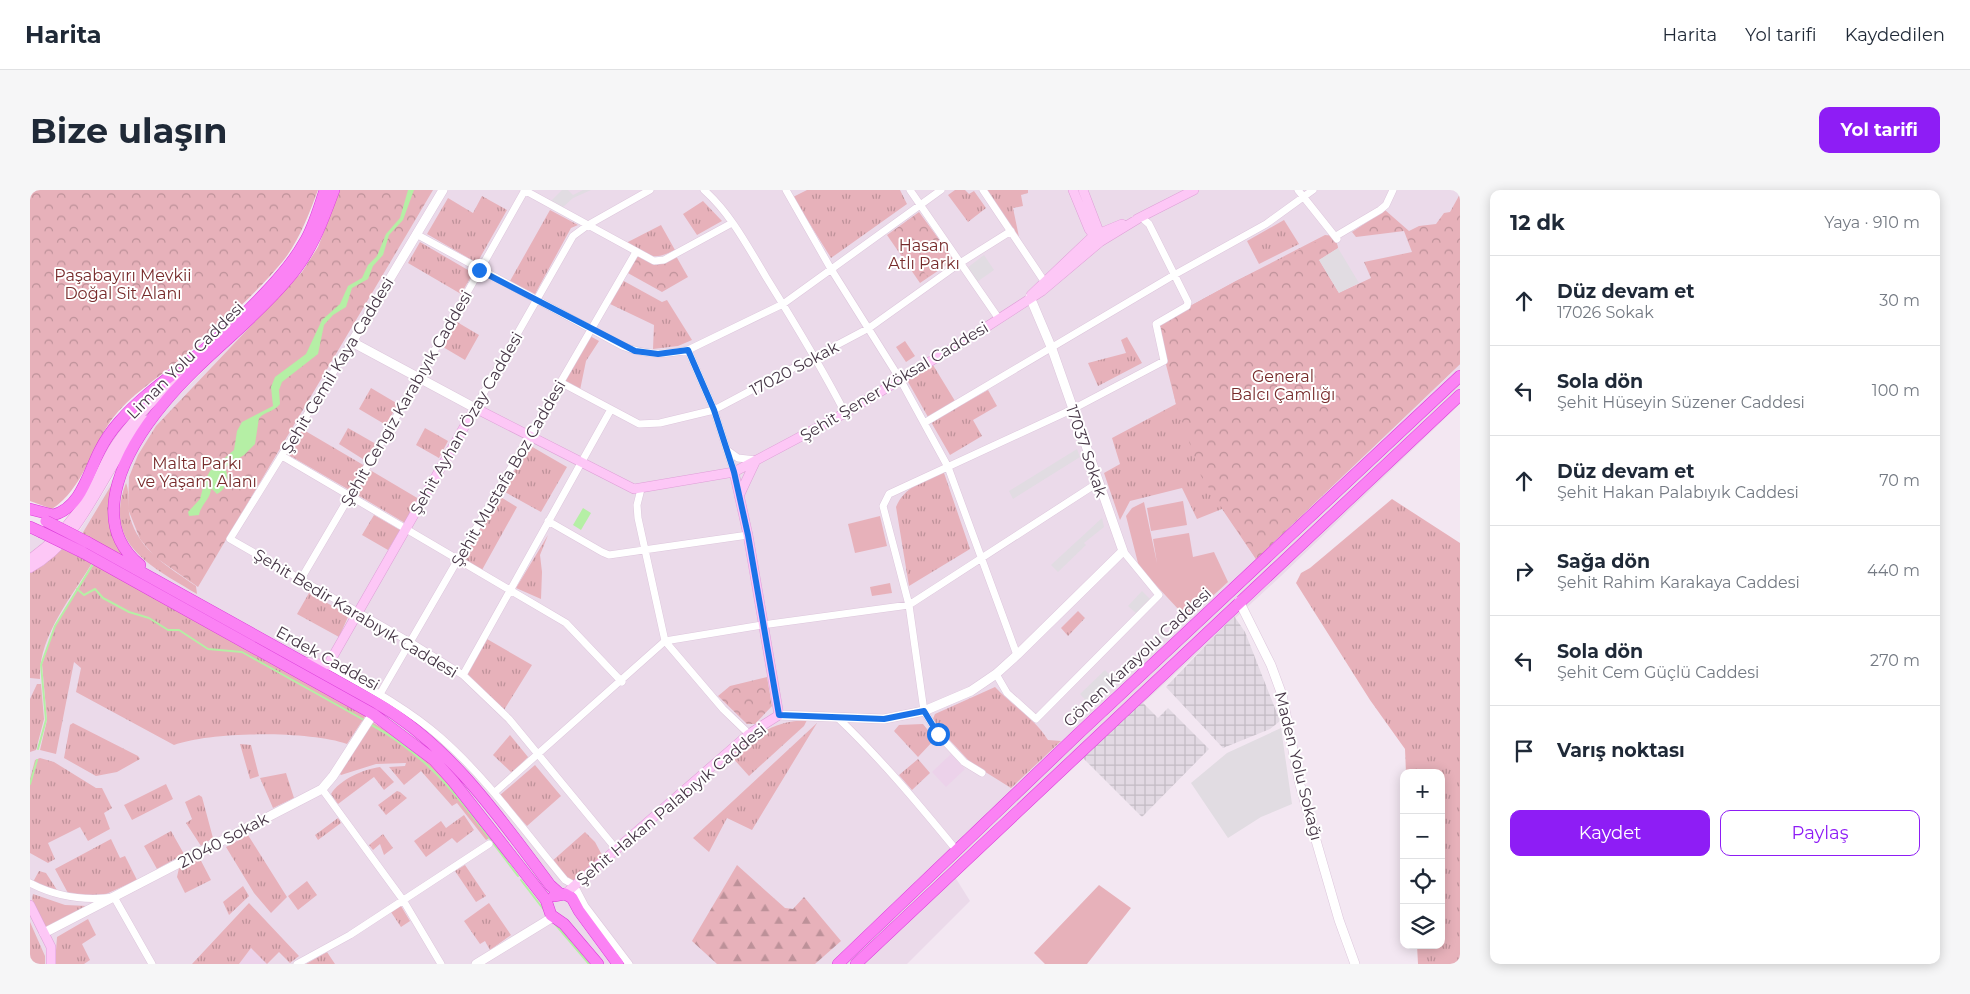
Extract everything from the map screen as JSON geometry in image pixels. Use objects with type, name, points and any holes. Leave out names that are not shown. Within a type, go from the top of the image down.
[{"type":"highway","name":"Liman Yolu Caddesi","points":[[213,343],[277,279],[296,256],[306,241],[325,190]]},
{"type":"highway","name":"Liman Yolu Caddesi","points":[[165,402],[287,280],[314,242],[334,190]]},
{"type":"highway","points":[[30,509],[53,515],[65,511],[77,497],[101,447],[119,422],[159,384],[213,343]]},
{"type":"highway","name":"Gönen Karayolu Caddesi","points":[[838,964],[1264,559],[1460,376]]},
{"type":"highway","name":"Gönen Karayolu Caddesi","points":[[856,964],[1239,601],[1460,395]]},
{"type":"highway","points":[[158,581],[131,558],[121,546],[115,534],[113,507],[124,468],[135,444],[165,402]]},
{"type":"highway","points":[[1239,601],[1237,596],[1239,590],[1314,519],[1330,498]]},
{"type":"highway","name":"Erdek Caddesi","points":[[30,514],[46,521],[84,547],[373,714],[413,742],[440,767],[492,831],[551,915],[598,964]]},
{"type":"highway","name":"Erdek Caddesi","points":[[35,530],[84,547],[158,581],[384,707],[442,751],[486,800],[550,885],[570,894],[618,964]]},
{"type":"highway","points":[[1040,771],[1057,747],[1196,615],[1235,579],[1264,559]]},
{"type":"highway","points":[[1222,599],[1232,594],[1239,601]]},
{"type":"highway","points":[[570,894],[572,917],[551,915],[552,898],[570,894]]},
{"type":"main road","points":[[1073,190],[1098,237]]},
{"type":"main road","points":[[1083,190],[1098,237]]},
{"type":"main road","points":[[1098,237],[1194,190]]},
{"type":"main road","name":"Şehit Şener Köksal Caddesi","points":[[1030,297],[1044,281],[1098,237]]},
{"type":"main road","name":"Şehit Şener Köksal Caddesi","points":[[474,408],[625,485],[641,489],[734,472],[845,413],[999,319],[1048,287],[1098,237]]},
{"type":"main road","name":"Liman Yolu Caddesi","points":[[52,548],[90,494],[114,446],[126,430],[213,343]]},
{"type":"main road","name":"Liman Yolu Caddesi","points":[[52,548],[74,528],[100,490],[118,454],[139,428],[165,402]]},
{"type":"main road","name":"Şehit Ayhan Özay Caddesi","points":[[328,665],[474,408]]},
{"type":"main road","points":[[739,496],[756,460]]},
{"type":"main road","points":[[734,472],[748,535],[779,715]]},
{"type":"main road","points":[[30,559],[52,548]]},
{"type":"main road","points":[[30,568],[52,548]]},
{"type":"main road","points":[[300,661],[328,665]]},
{"type":"main road","name":"Şehit Hakan Palabıyık Caddesi","points":[[570,894],[617,850],[750,734],[779,715]]},
{"type":"main road","points":[[30,905],[51,948],[51,964]]},
{"type":"street","name":"Şehit Cemil Kaya Caddesi","points":[[230,539],[352,342],[443,190]]},
{"type":"street","points":[[525,190],[651,260],[660,261],[732,223]]},
{"type":"street","name":"Şehit Cengiz Karabıyık Caddesi","points":[[301,579],[419,378],[525,190]]},
{"type":"street","name":"Şehit Ayhan Özay Caddesi","points":[[474,408],[573,236],[588,225],[650,190]]},
{"type":"street","points":[[704,190],[722,208],[732,223],[816,357],[845,413]]},
{"type":"street","points":[[786,190],[831,269],[900,379],[948,467],[1017,656]]},
{"type":"street","points":[[910,190],[999,319]]},
{"type":"street","points":[[416,234],[536,301],[635,351],[658,354],[688,350],[783,304],[941,190]]},
{"type":"street","points":[[983,190],[1044,281]]},
{"type":"street","points":[[1298,190],[1336,238],[1380,210],[1386,204],[1393,190]]},
{"type":"street","points":[[924,423],[1174,275],[1266,224],[1314,190]]},
{"type":"street","points":[[1149,224],[1151,212]]},
{"type":"street","points":[[982,773],[964,762],[938,734],[924,711],[909,604],[883,506],[885,498],[889,494],[1073,409],[1164,362],[1156,324],[1188,304],[1149,224],[1141,217]]},
{"type":"street","name":"17020 Sokak","points":[[560,382],[630,421],[648,424],[714,410],[869,328],[960,263],[1011,231]]},
{"type":"street","name":"Şehit Mustafa Boz Caddesi","points":[[380,694],[590,328],[636,252]]},
{"type":"street","name":"17037 Sokak","points":[[996,674],[1007,693],[1036,718],[1159,595],[1123,551],[1052,348],[1030,297]]},
{"type":"street","name":"Şehit Şener Köksal Caddesi","points":[[352,342],[474,408]]},
{"type":"street","points":[[688,350],[714,410],[734,472]]},
{"type":"street","points":[[462,675],[610,411]]},
{"type":"street","points":[[727,450],[738,458],[756,460]]},
{"type":"street","points":[[282,456],[566,622],[622,682]]},
{"type":"street","points":[[496,792],[622,682],[665,641],[909,604],[981,560],[1099,482]]},
{"type":"street","points":[[641,489],[637,505],[643,548],[665,641],[723,709],[750,734]]},
{"type":"street","points":[[548,521],[605,554],[617,554],[643,548],[748,535]]},
{"type":"street","name":"Şehit Bedir Karabıyık Caddesi","points":[[230,539],[358,611],[462,675],[509,719],[617,850]]},
{"type":"street","name":"Şehit Hakan Palabıyık Caddesi","points":[[779,715],[884,719],[924,711],[971,691],[996,674],[1017,656],[1123,551]]},
{"type":"street","name":"Maden Yolu Sokağı","points":[[1239,601],[1256,632],[1282,695],[1300,785],[1339,920],[1355,964]]},
{"type":"street","points":[[328,665],[380,694],[439,736],[496,792],[565,880],[570,894],[585,906],[629,964]]},
{"type":"street","name":"21040 Sokak","points":[[44,933],[218,841],[322,789],[333,776],[373,714]]},
{"type":"street","points":[[838,718],[901,782],[953,846]]},
{"type":"street","points":[[322,789],[403,900],[441,964]]},
{"type":"street","points":[[297,964],[326,949],[489,844]]},
{"type":"street","points":[[30,883],[66,897],[83,899],[114,897],[152,964]]},
{"type":"street","points":[[476,964],[551,915]]},
{"type":"shaded area","points":[[343,190],[1460,190],[1460,404],[1281,576],[955,877],[970,901],[907,964],[30,964],[30,521],[73,541],[126,457],[162,412],[310,265]]},
{"type":"shaded area","points":[[408,190],[414,190],[403,220],[389,235],[383,255],[373,266],[368,279],[352,288],[346,307],[333,315],[324,325],[318,354],[282,382],[279,390],[280,404],[259,418],[255,444],[244,455],[225,467],[227,479],[221,492],[217,494],[211,488],[211,492],[199,515],[189,516],[188,512],[200,499],[205,480],[210,471],[234,450],[237,431],[242,422],[273,406],[271,387],[275,377],[306,354],[322,320],[340,304],[348,286],[362,278],[368,265],[377,256],[386,234],[400,218]]},
{"type":"shaded area","points":[[562,190],[568,190],[573,195],[583,190],[591,190],[573,198],[562,208],[550,202]]},
{"type":"shaded area","points":[[1338,248],[1359,283],[1339,293],[1319,260]]},
{"type":"shaded area","points":[[984,255],[994,270],[977,282],[967,268]]},
{"type":"shaded area","points":[[1077,449],[1080,457],[1013,499],[1009,491]]},
{"type":"shaded area","points":[[583,508],[591,513],[581,530],[573,525]]},
{"type":"shaded area","points":[[1102,518],[1104,527],[1084,543],[1086,545],[1058,572],[1051,565]]},
{"type":"shaded area","points":[[1142,591],[1150,599],[1136,613],[1128,606]]},
{"type":"shaded area","points":[[1234,616],[1245,632],[1280,721],[1270,729],[1223,748],[1166,687]]},
{"type":"shaded area","points":[[1163,633],[1166,636],[1091,706],[1080,694],[1105,670],[1114,679]]},
{"type":"shaded area","points":[[1139,699],[1158,718],[1168,708],[1209,749],[1142,817],[1082,757]]},
{"type":"shaded area","points":[[1281,728],[1292,804],[1261,817],[1228,838],[1191,783],[1227,753]]},
{"type":"shaded area","points":[[951,754],[965,769],[946,787],[932,772]]},
{"type":"shaded area","points":[[251,948],[267,964],[239,964]]},
{"type":"green space","name":"Paşabayırı Mevkii Doğal Sit Alanı","points":[[30,190],[318,190],[299,236],[283,261],[260,287],[219,326],[119,410],[105,430],[72,491],[52,509],[30,501]]},
{"type":"green space","name":"Malta Parkı ve Yaşam Alanı","points":[[340,190],[433,190],[198,587],[155,557],[140,539],[128,509],[129,477],[138,455],[156,426],[302,272],[318,247]]},
{"type":"green space","points":[[807,190],[900,190],[907,204],[831,258],[793,197]]},
{"type":"green space","points":[[955,190],[965,190],[969,194],[974,191],[986,208],[968,222],[948,195]]},
{"type":"green space","points":[[986,190],[1028,190],[1028,193],[1021,195],[1023,206],[1013,208],[1019,237]]},
{"type":"green space","name":"General Balcı Çamlığı","points":[[1460,194],[1460,364],[1256,559],[1201,476],[1176,404],[1159,323],[1236,281],[1330,235],[1335,236],[1338,248],[1319,260],[1339,293],[1371,278],[1364,262],[1412,252],[1404,231],[1356,237],[1352,232],[1385,210],[1409,231],[1419,226],[1436,224],[1444,213],[1450,212]]},
{"type":"green space","points":[[482,196],[507,210],[477,263],[427,234],[448,198],[473,213]]},
{"type":"green space","points":[[703,201],[722,221],[697,235],[683,214]]},
{"type":"green space","points":[[550,210],[578,225],[571,228],[535,294],[510,281]]},
{"type":"green space","name":"Hasan Atlı Parkı","points":[[919,212],[954,260],[920,283],[887,235]]},
{"type":"green space","points":[[1284,220],[1299,244],[1259,264],[1247,241]]},
{"type":"green space","points":[[661,225],[675,250],[661,256],[650,256],[626,243]]},
{"type":"green space","points":[[1325,235],[1335,236],[1338,248],[1319,260],[1338,293],[1361,283],[1363,287],[1336,299],[1314,264],[1312,262],[1303,262],[1243,289],[1178,332],[1173,339],[1173,354],[1205,439],[1251,524],[1270,521],[1290,507],[1324,474],[1445,368],[1445,359],[1460,342],[1460,364],[1256,559],[1222,509],[1197,519],[1182,488],[1130,501],[1120,520],[1104,473],[1120,464],[1112,438],[1176,404],[1157,329],[1159,323]]},
{"type":"green space","points":[[420,242],[473,273],[461,294],[408,263]]},
{"type":"green space","points":[[939,245],[950,260],[927,276],[916,261]]},
{"type":"green space","points":[[637,256],[657,265],[676,256],[688,277],[662,292],[626,272]]},
{"type":"green space","points":[[622,280],[662,302],[667,300],[692,340],[678,346],[653,349],[654,325],[610,304]]},
{"type":"green space","points":[[457,322],[479,335],[465,360],[443,347]]},
{"type":"green space","points":[[590,336],[599,341],[586,361],[580,390],[563,381]]},
{"type":"green space","points":[[1127,337],[1142,363],[1098,386],[1088,363],[1126,353],[1121,340]]},
{"type":"green space","points":[[905,341],[915,356],[906,362],[896,347]]},
{"type":"green space","points":[[933,365],[955,401],[928,417],[907,380]]},
{"type":"green space","points":[[371,388],[398,404],[386,425],[359,409]]},
{"type":"green space","points":[[988,390],[997,406],[973,420],[982,436],[950,455],[931,422]]},
{"type":"green space","points":[[348,428],[376,444],[366,461],[339,444]]},
{"type":"green space","points":[[425,428],[448,441],[439,458],[416,445]]},
{"type":"green space","points":[[302,429],[365,466],[351,491],[287,454]]},
{"type":"green space","points":[[529,445],[567,467],[541,512],[503,491]]},
{"type":"green space","points":[[370,470],[419,499],[405,523],[356,494]]},
{"type":"green space","points":[[943,470],[970,549],[909,586],[896,507],[904,494],[910,489]]},
{"type":"green space","points":[[118,474],[111,498],[109,518],[114,538],[127,559],[82,534]]},
{"type":"green space","points":[[126,483],[130,517],[140,540],[157,558],[196,586],[197,594],[149,563],[136,552],[126,538],[121,523],[120,504]]},
{"type":"green space","points":[[499,496],[517,507],[482,570],[463,559]]},
{"type":"green space","points":[[1392,499],[1460,543],[1460,964],[1418,964],[1417,949],[1445,949],[1445,769],[1406,769],[1405,749],[1370,700],[1296,583],[1301,573],[1310,568]]},
{"type":"green space","points":[[1183,501],[1187,525],[1151,531],[1147,508]]},
{"type":"green space","points":[[1144,502],[1157,563],[1153,539],[1189,533],[1193,557],[1214,552],[1228,582],[1194,613],[1180,611],[1139,567],[1126,516],[1132,508]]},
{"type":"green space","points":[[374,515],[400,530],[388,550],[362,535]]},
{"type":"green space","points":[[880,516],[887,546],[855,553],[848,524]]},
{"type":"green space","points":[[548,535],[540,555],[542,572],[541,599],[516,588]]},
{"type":"green space","points":[[62,549],[92,563],[57,618],[50,633],[44,648],[40,679],[30,678],[30,573],[44,565]]},
{"type":"green space","points":[[94,564],[366,715],[347,744],[309,737],[260,734],[211,737],[190,740],[174,745],[76,692],[81,668],[74,662],[56,754],[40,750],[47,720],[42,664],[55,626]]},
{"type":"green space","points":[[890,583],[892,593],[872,596],[870,587]]},
{"type":"green space","points":[[309,593],[347,614],[348,617],[339,637],[297,614]]},
{"type":"green space","points":[[1078,611],[1085,618],[1068,636],[1061,628]]},
{"type":"green space","points":[[487,639],[532,665],[504,710],[467,675]]},
{"type":"green space","points":[[767,677],[772,706],[755,724],[747,724],[718,696],[730,686]]},
{"type":"green space","points":[[37,684],[41,684],[44,719],[36,750],[30,752],[30,699]]},
{"type":"green space","points":[[995,687],[1043,732],[1048,740],[1061,741],[1011,788],[971,763],[932,721],[935,714]]},
{"type":"green space","points":[[807,720],[804,726],[749,776],[731,756],[766,730],[784,723]]},
{"type":"green space","points":[[372,722],[421,752],[493,836],[486,840],[457,803],[452,806],[421,771],[404,785],[389,767],[405,766],[406,763],[376,764],[341,775],[339,773]]},
{"type":"green space","points":[[73,723],[138,756],[140,759],[117,772],[96,776],[64,758],[70,725]]},
{"type":"green space","points":[[817,723],[752,830],[727,818],[709,852],[693,838]]},
{"type":"green space","points":[[923,724],[935,739],[918,757],[894,731],[899,725]]},
{"type":"green space","points":[[510,735],[528,757],[512,773],[493,755]]},
{"type":"green space","points":[[240,744],[251,745],[259,776],[250,779]]},
{"type":"green space","points":[[40,758],[54,762],[96,788],[102,788],[112,808],[104,813],[110,829],[88,841],[80,827],[48,843],[55,859],[48,863],[30,853],[30,779],[35,760]]},
{"type":"green space","points":[[918,759],[930,773],[912,790],[899,775]]},
{"type":"green space","points":[[535,765],[561,796],[527,826],[500,795]]},
{"type":"green space","points":[[380,767],[394,782],[384,790],[374,777],[338,804],[331,794],[340,784],[367,770]]},
{"type":"green space","points":[[286,773],[294,798],[273,808],[260,778]]},
{"type":"green space","points":[[166,784],[173,799],[132,820],[124,805]]},
{"type":"green space","points":[[397,791],[407,798],[386,815],[378,805]]},
{"type":"green space","points":[[199,795],[202,797],[213,838],[201,846],[186,823],[192,819],[185,802]]},
{"type":"green space","points":[[464,815],[474,830],[457,843],[452,838],[426,857],[414,841],[441,821],[446,828]]},
{"type":"green space","points":[[338,818],[341,823],[318,840],[315,835]]},
{"type":"green space","points":[[171,831],[184,854],[157,869],[144,846]]},
{"type":"green space","points":[[585,832],[595,842],[603,857],[574,883],[566,879],[551,862]]},
{"type":"green space","points":[[383,834],[393,848],[384,855],[380,844],[373,850],[369,845]]},
{"type":"green space","points":[[248,835],[287,897],[271,913],[254,893],[226,847]]},
{"type":"green space","points":[[111,839],[120,858],[125,856],[137,880],[104,895],[69,895],[55,869]]},
{"type":"green space","points":[[199,857],[211,880],[185,893],[177,877],[179,868]]},
{"type":"green space","points":[[465,865],[486,896],[476,902],[455,871]]},
{"type":"green space","points":[[737,865],[785,908],[793,909],[804,897],[841,941],[815,964],[717,964],[692,941]]},
{"type":"green space","points":[[39,871],[46,873],[57,890],[56,892],[33,882]]},
{"type":"green space","points":[[307,881],[317,895],[298,910],[288,896]]},
{"type":"green space","points":[[1099,885],[1131,908],[1087,964],[1045,964],[1034,953]]},
{"type":"green space","points":[[243,886],[249,896],[229,915],[223,902]]},
{"type":"green space","points":[[33,894],[65,905],[88,906],[44,929],[32,899]]},
{"type":"green space","points":[[249,903],[299,956],[290,963],[279,952],[267,964],[251,948],[239,964],[192,964]]},
{"type":"green space","points":[[489,903],[511,935],[490,950],[485,941],[480,944],[464,921]]},
{"type":"green space","points":[[401,906],[410,921],[401,927],[391,912]]},
{"type":"green space","points":[[88,919],[96,935],[82,944],[90,960],[84,964],[55,964],[57,937]]},
{"type":"green space","points":[[30,922],[45,956],[45,964],[30,964]]},
{"type":"green space","points":[[327,952],[335,964],[306,964]]},
{"type":"waterway","points":[[38,749],[46,720],[41,665],[55,626],[93,564]]},
{"type":"waterway","points":[[77,589],[84,595],[95,589],[103,598],[129,612],[149,618],[168,630],[179,630],[208,649],[242,652],[364,720]]},
{"type":"waterway","points":[[370,724],[407,748],[423,761],[464,805],[491,840]]},
{"type":"waterway","points":[[30,784],[37,760]]},
{"type":"waterway","points":[[493,843],[518,876]]},
{"type":"waterway","points":[[521,880],[544,910]]},
{"type":"waterway","points":[[555,924],[589,964]]},
{"type":"route","points":[[479,270],[622,346],[635,351],[658,354],[688,350],[714,410],[734,472],[748,535],[779,715],[859,720],[884,719],[924,711],[930,724],[938,734]]}]
